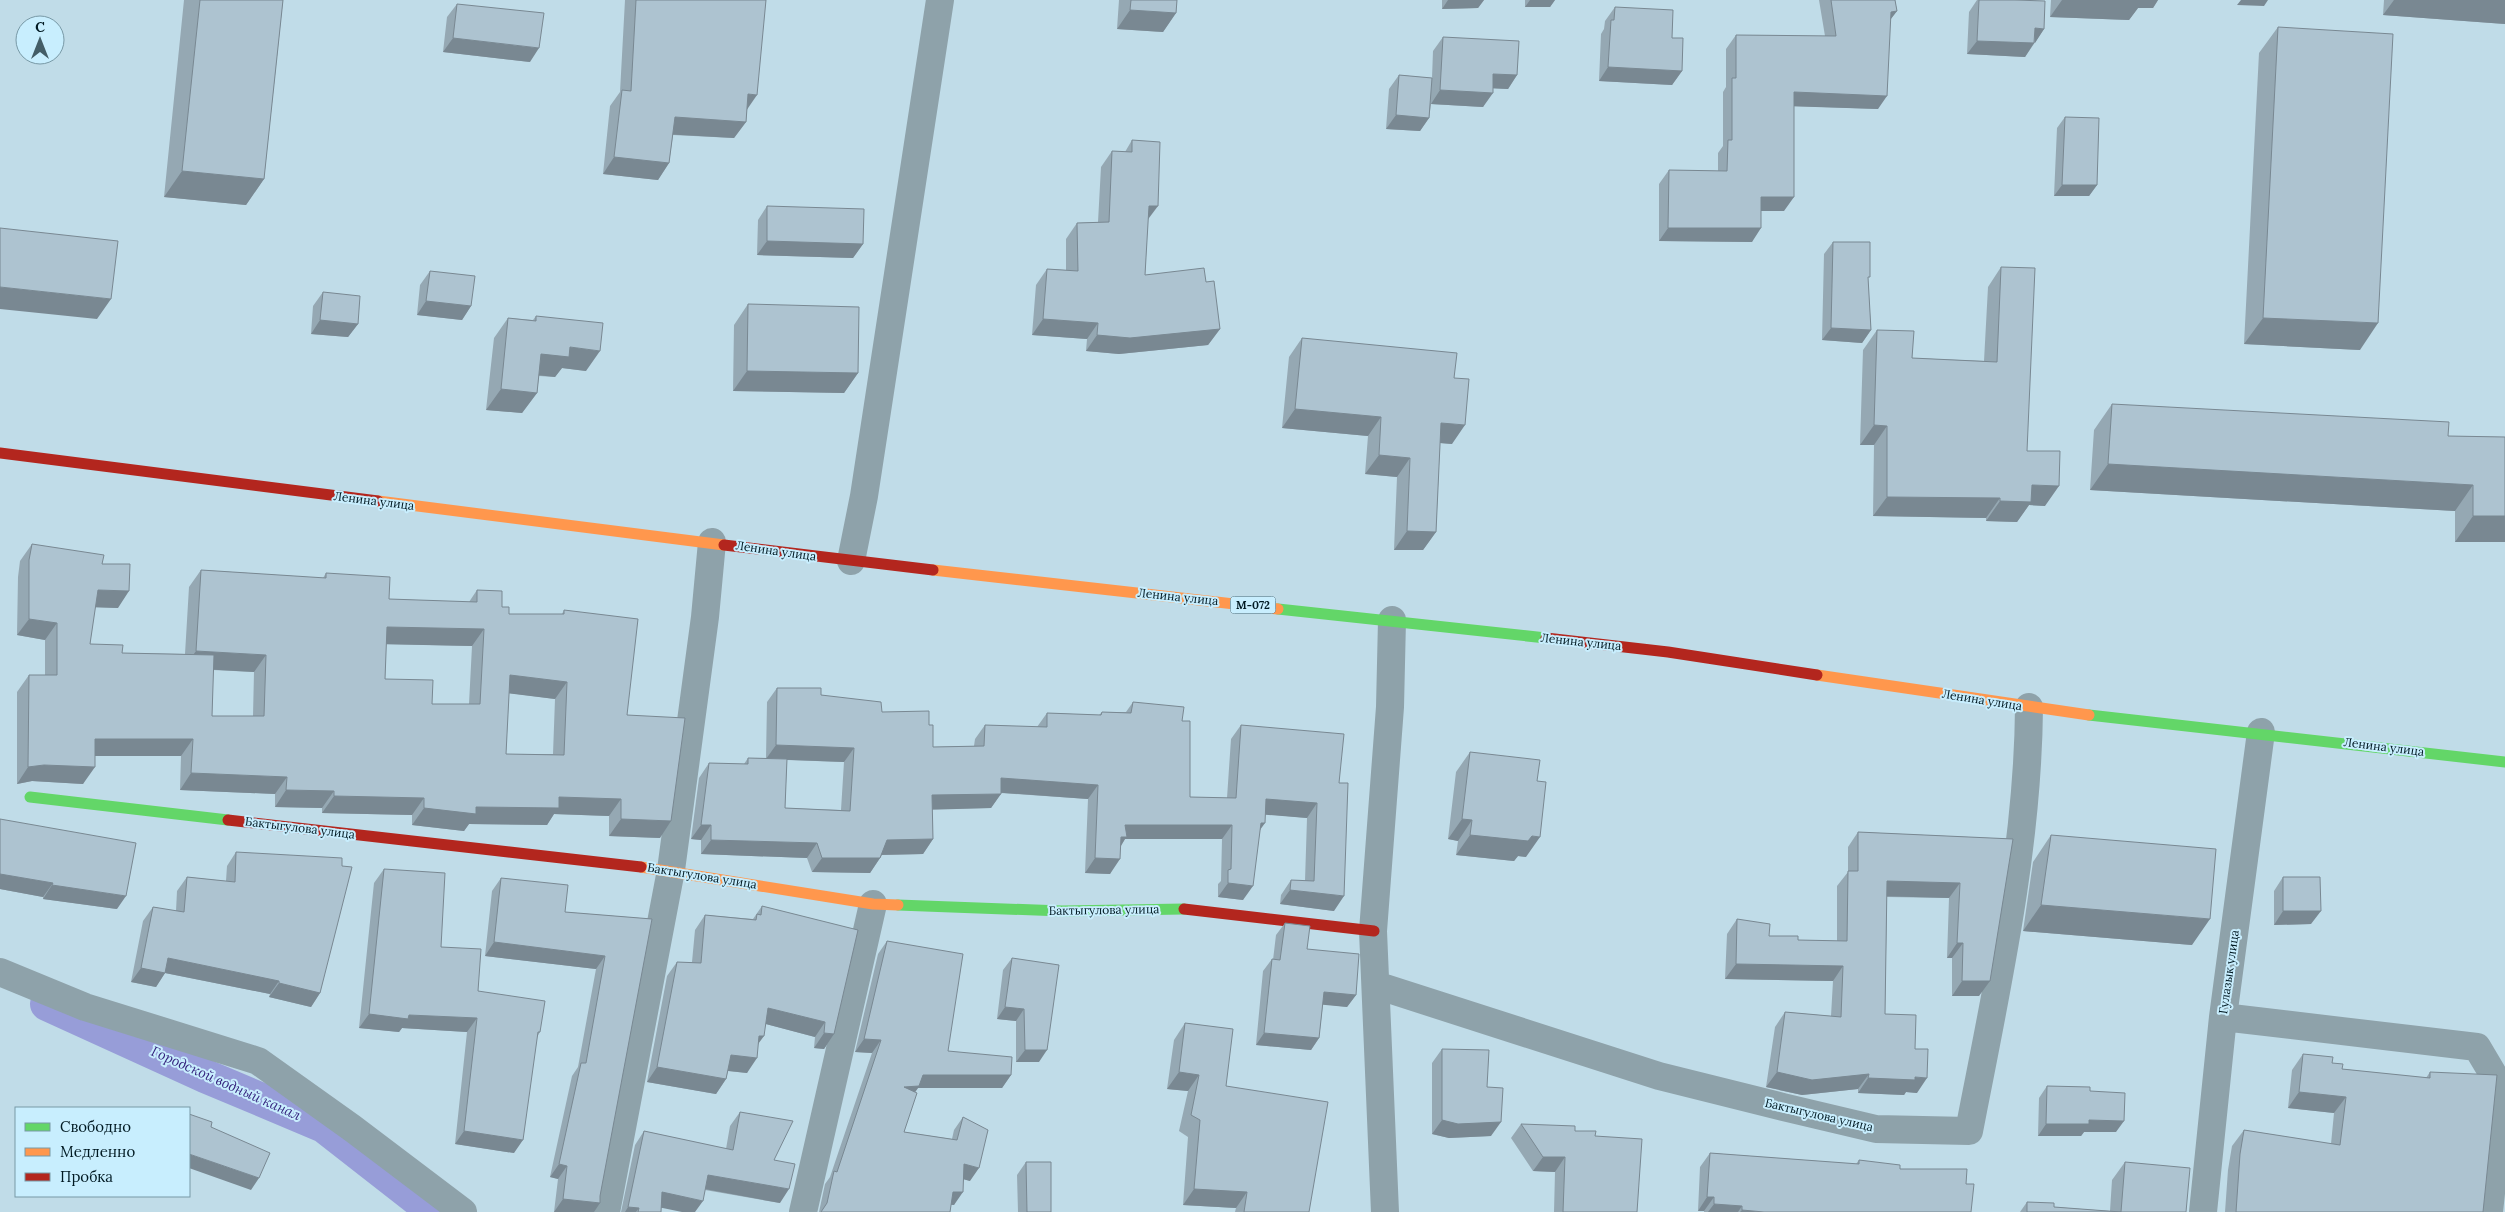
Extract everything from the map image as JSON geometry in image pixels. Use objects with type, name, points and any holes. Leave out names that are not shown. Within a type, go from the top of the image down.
[{"type":"main road","name":"Ленина улица","points":[[0,453],[851,561],[1668,652],[2029,707],[2261,732],[2505,762]]},
{"type":"main road","name":"Бактыгулова улица","points":[[30,797],[671,870],[873,904],[1062,911],[1185,909],[1374,931]]},
{"type":"street","points":[[851,561],[864,496],[940,0]]},
{"type":"street","points":[[606,1212],[671,870],[705,617],[712,542]]},
{"type":"street","points":[[1385,1212],[1374,931],[1390,708],[1392,620]]},
{"type":"street","name":"Бактыгулова улица","points":[[1376,985],[1659,1076],[1783,1107],[1876,1129],[1969,1131],[2017,867],[2029,770],[2029,707]]},
{"type":"street","name":"Гулазык улица","points":[[2203,1212],[2223,1017],[2261,732]]},
{"type":"street","points":[[803,1212],[873,904]]},
{"type":"street","points":[[0,972],[85,1007],[258,1061],[352,1128],[463,1212]]},
{"type":"street","points":[[2223,1017],[2477,1047],[2502,1089],[2490,1212]]},
{"type":"building","points":[[200,0],[283,0],[264,179],[182,171]]},
{"type":"building","points":[[636,0],[766,0],[757,95],[748,94],[746,122],[675,117],[669,163],[614,157],[622,90],[631,91]]},
{"type":"building","points":[[1131,0],[1177,0],[1176,13],[1130,10]]},
{"type":"building","points":[[1831,0],[1895,0],[1897,11],[1891,12],[1887,96],[1794,92],[1794,197],[1761,197],[1761,228],[1668,228],[1669,170],[1727,171],[1728,140],[1732,140],[1732,78],[1736,78],[1736,35],[1836,36]]},
{"type":"building","points":[[1979,0],[2045,1],[2044,29],[2035,28],[2034,43],[1977,41]]},
{"type":"building","points":[[457,4],[544,13],[539,48],[453,38]]},
{"type":"building","points":[[1615,7],[1673,10],[1672,38],[1683,38],[1682,71],[1608,67],[1611,20],[1614,20]]},
{"type":"building","points":[[2278,27],[2393,34],[2378,323],[2263,318]]},
{"type":"building","points":[[1443,37],[1519,41],[1517,75],[1493,74],[1493,93],[1440,90]]},
{"type":"building","points":[[1399,75],[1432,78],[1429,118],[1396,115]]},
{"type":"building","points":[[2065,117],[2099,118],[2097,185],[2062,185]]},
{"type":"building","points":[[1132,140],[1160,142],[1158,206],[1149,206],[1145,275],[1204,268],[1206,282],[1214,281],[1220,329],[1130,338],[1097,335],[1098,323],[1043,319],[1047,269],[1078,271],[1077,223],[1109,222],[1112,151],[1132,152]]},
{"type":"building","points":[[767,206],[864,209],[863,244],[767,241]]},
{"type":"building","points":[[0,228],[118,241],[111,299],[0,287]]},
{"type":"building","points":[[1833,242],[1870,242],[1870,277],[1868,277],[1871,330],[1831,328]]},
{"type":"building","points":[[2001,267],[2035,268],[2027,451],[2060,451],[2059,486],[2032,485],[2031,502],[2000,501],[2000,498],[1887,497],[1887,426],[1874,425],[1877,330],[1914,331],[1912,358],[1997,362]]},
{"type":"building","points":[[430,271],[475,276],[471,306],[426,301]]},
{"type":"building","points":[[323,292],[360,296],[358,324],[320,320]]},
{"type":"building","points":[[748,304],[859,307],[858,373],[747,371]]},
{"type":"building","points":[[536,316],[603,323],[600,351],[570,347],[569,357],[541,354],[537,393],[501,389],[508,318],[536,321]]},
{"type":"building","points":[[1302,338],[1457,353],[1454,378],[1469,379],[1465,425],[1441,423],[1436,532],[1407,531],[1410,458],[1379,455],[1381,417],[1295,409]]},
{"type":"building","points":[[2112,404],[2449,422],[2448,436],[2505,437],[2505,516],[2473,516],[2473,485],[2108,464]]},
{"type":"building","points":[[32,544],[104,555],[102,564],[130,564],[129,591],[98,590],[90,644],[123,645],[122,653],[214,655],[212,716],[264,716],[266,655],[196,651],[201,570],[326,578],[326,573],[390,577],[389,599],[477,602],[477,590],[502,591],[502,607],[509,607],[509,614],[564,614],[564,610],[638,619],[627,715],[685,718],[671,821],[621,819],[621,799],[559,797],[559,808],[476,807],[476,814],[424,808],[424,798],[334,796],[334,791],[286,790],[287,777],[191,773],[193,739],[95,739],[95,767],[44,765],[28,767],[29,675],[57,675],[57,623],[29,619],[29,560]],"holes":[[[387,627],[484,629],[480,704],[432,704],[433,680],[385,679]],[[510,675],[567,682],[564,755],[506,754]]]},
{"type":"building","points":[[777,688],[821,688],[821,695],[881,702],[882,712],[929,711],[929,725],[933,725],[933,747],[984,746],[985,725],[1047,727],[1047,713],[1101,715],[1102,712],[1131,713],[1133,702],[1184,707],[1182,721],[1190,721],[1190,797],[1236,798],[1241,725],[1344,734],[1339,783],[1348,783],[1344,896],[1290,890],[1291,880],[1314,881],[1317,803],[1266,799],[1265,823],[1261,823],[1253,886],[1228,883],[1228,870],[1231,869],[1232,825],[1125,825],[1127,837],[1121,837],[1120,859],[1095,858],[1098,785],[1001,778],[1001,794],[932,795],[933,839],[887,840],[880,858],[822,858],[817,843],[711,840],[711,825],[701,825],[709,763],[748,764],[748,758],[787,759],[785,808],[850,811],[854,748],[776,745]]},
{"type":"building","points":[[1470,752],[1540,760],[1537,781],[1546,782],[1540,837],[1532,836],[1528,841],[1470,835],[1472,820],[1462,819]]},
{"type":"building","points":[[0,819],[136,843],[126,896],[52,885],[53,883],[0,874]]},
{"type":"building","points":[[1858,832],[2013,839],[1990,981],[1962,981],[1963,943],[1957,943],[1960,883],[1887,881],[1885,1014],[1916,1015],[1915,1049],[1928,1049],[1927,1078],[1915,1077],[1915,1080],[1868,1078],[1869,1074],[1812,1080],[1777,1072],[1785,1012],[1841,1017],[1843,966],[1736,964],[1737,919],[1770,924],[1769,936],[1798,936],[1798,940],[1847,941],[1848,871],[1858,871]]},
{"type":"building","points":[[2051,835],[2216,849],[2210,919],[2041,905]]},
{"type":"building","points":[[236,852],[342,858],[342,866],[352,867],[320,993],[279,983],[279,981],[168,958],[165,973],[141,968],[153,907],[184,912],[187,877],[235,882]]},
{"type":"building","points":[[384,869],[445,873],[441,947],[481,949],[478,991],[545,1001],[540,1032],[538,1032],[523,1140],[464,1131],[477,1018],[409,1015],[408,1019],[369,1014]]},
{"type":"building","points":[[2283,877],[2320,877],[2321,911],[2283,911]]},
{"type":"building","points":[[501,878],[568,885],[565,912],[652,919],[600,1203],[563,1199],[567,1166],[559,1164],[581,1063],[586,1063],[605,956],[494,942]]},
{"type":"building","points":[[762,906],[858,930],[834,1034],[824,1033],[825,1022],[768,1008],[764,1036],[759,1036],[757,1058],[731,1055],[726,1079],[657,1067],[677,962],[701,963],[705,915],[756,920],[757,914],[761,915]]},
{"type":"building","points":[[1285,923],[1310,926],[1307,949],[1359,954],[1356,995],[1324,992],[1319,1038],[1264,1033],[1272,959],[1280,960]]},
{"type":"building","points":[[887,941],[963,954],[948,1051],[1012,1057],[1011,1075],[923,1075],[919,1086],[904,1087],[917,1093],[904,1132],[957,1140],[963,1117],[988,1130],[979,1168],[964,1164],[963,1192],[953,1192],[950,1212],[821,1212],[827,1203],[834,1171],[837,1172],[881,1040],[864,1039]]},
{"type":"building","points":[[1012,958],[1059,965],[1047,1050],[1025,1050],[1024,1009],[1005,1007]]},
{"type":"building","points":[[1185,1023],[1233,1029],[1226,1086],[1328,1102],[1309,1212],[1244,1212],[1247,1192],[1194,1189],[1200,1120],[1191,1115],[1199,1075],[1179,1072]]},
{"type":"building","points":[[1442,1049],[1489,1050],[1487,1087],[1503,1088],[1501,1122],[1458,1124],[1442,1120]]},
{"type":"building","points":[[2303,1054],[2333,1057],[2332,1063],[2343,1064],[2342,1069],[2430,1078],[2430,1072],[2497,1075],[2483,1212],[2236,1212],[2240,1154],[2244,1130],[2340,1145],[2346,1097],[2299,1092]]},
{"type":"building","points":[[2047,1086],[2090,1087],[2090,1091],[2125,1093],[2124,1121],[2089,1120],[2089,1124],[2046,1124]]},
{"type":"building","points":[[740,1112],[793,1121],[774,1160],[795,1164],[789,1189],[708,1175],[703,1201],[662,1192],[661,1212],[638,1212],[639,1208],[628,1207],[644,1131],[733,1150]]},
{"type":"building","points":[[190,1114],[212,1122],[211,1127],[270,1153],[259,1178],[190,1154]]},
{"type":"building","points":[[1521,1124],[1575,1126],[1575,1131],[1596,1131],[1595,1136],[1642,1139],[1637,1212],[1563,1212],[1565,1157],[1543,1157]]},
{"type":"building","points":[[1710,1153],[1859,1164],[1859,1160],[1900,1165],[1900,1169],[1967,1169],[1966,1184],[1974,1184],[1971,1212],[1764,1212],[1742,1210],[1742,1206],[1714,1204],[1714,1197],[1707,1197]]},
{"type":"building","points":[[1026,1162],[1051,1162],[1051,1212],[1027,1212]]},
{"type":"building","points":[[2125,1162],[2190,1168],[2186,1212],[2121,1212]]},
{"type":"building","points":[[2027,1202],[2054,1203],[2054,1207],[2121,1212],[2027,1212]]},
{"type":"waterway","name":"Городской водный канал","points":[[47,1004],[205,1076],[324,1126],[434,1212]]},
{"type":"traffic: fast","points":[[1278,609],[1546,638]]},
{"type":"traffic: fast","points":[[2089,715],[2505,762]]},
{"type":"traffic: fast","points":[[30,797],[228,820]]},
{"type":"traffic: fast","points":[[898,905],[1062,911],[1184,909]]},
{"type":"traffic: slow","points":[[378,501],[724,545]]},
{"type":"traffic: slow","points":[[933,570],[1278,609]]},
{"type":"traffic: slow","points":[[1817,675],[2089,715]]},
{"type":"traffic: slow","points":[[641,867],[873,904],[898,905]]},
{"type":"traffic: jam","points":[[0,453],[378,501]]},
{"type":"traffic: jam","points":[[724,545],[933,570]]},
{"type":"traffic: jam","points":[[1546,638],[1668,652],[1817,675]]},
{"type":"traffic: jam","points":[[228,820],[641,867]]},
{"type":"traffic: jam","points":[[1184,909],[1374,931]]}]
